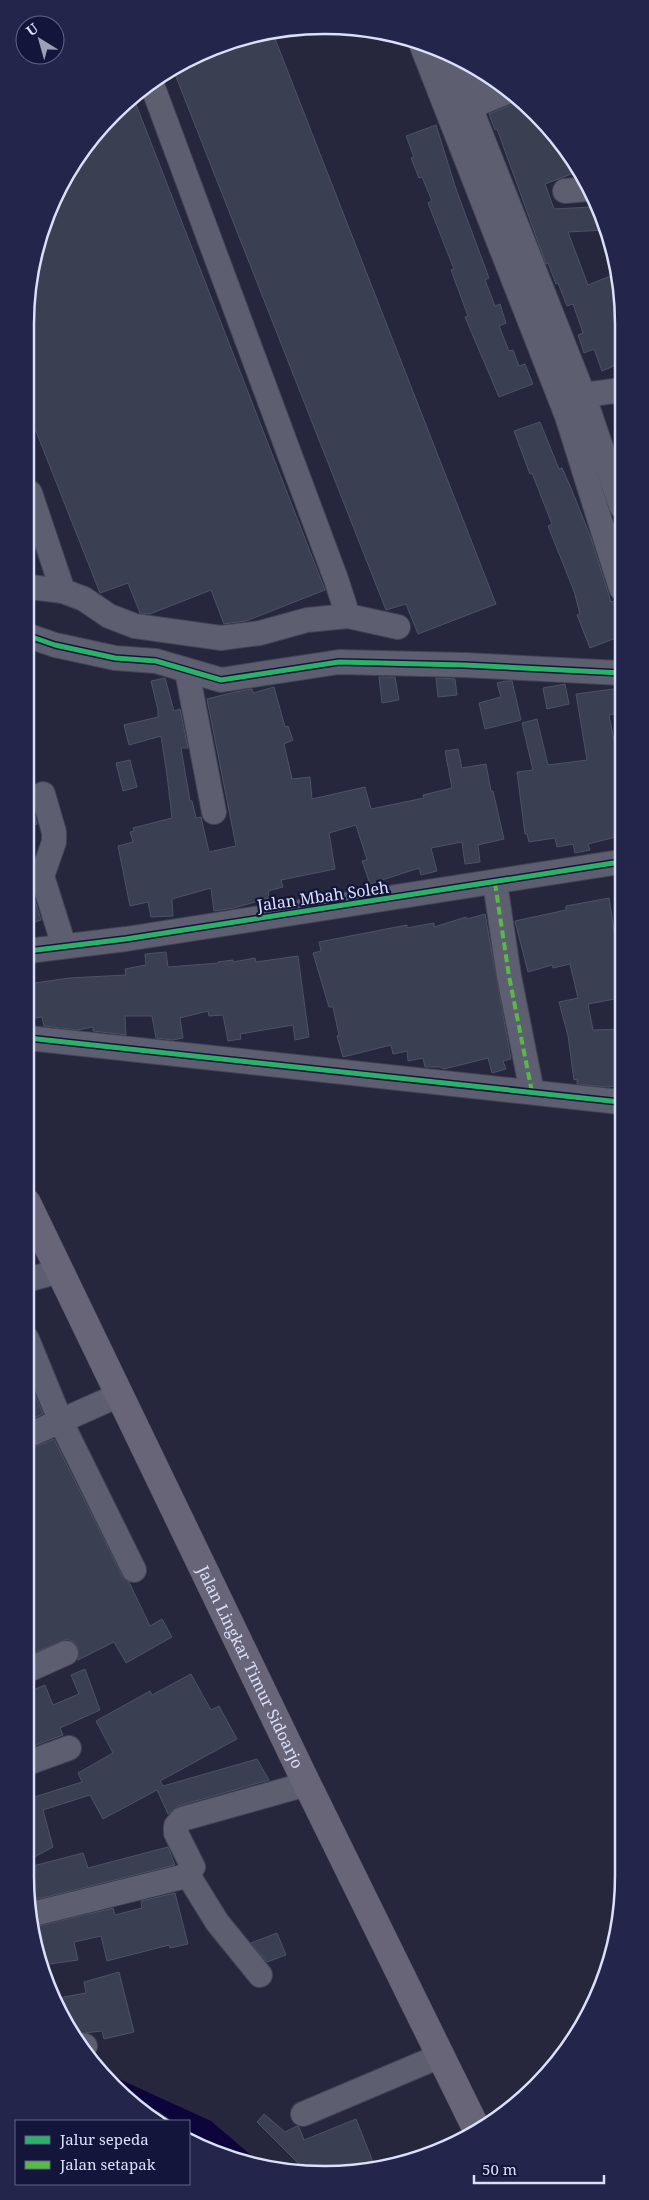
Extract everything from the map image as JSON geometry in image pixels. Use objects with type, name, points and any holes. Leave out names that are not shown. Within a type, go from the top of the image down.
[{"type":"main road","name":"Jalan Lingkar Timur Sidoarjo","points":[[34,1217],[307,1784],[474,2124]]},
{"type":"street","points":[[426,52],[457,102],[575,405],[615,493]]},
{"type":"street","points":[[451,63],[457,102]]},
{"type":"street","points":[[457,102],[484,82]]},
{"type":"street","points":[[154,90],[330,560],[348,616]]},
{"type":"street","points":[[457,102],[500,93]]},
{"type":"street","points":[[575,405],[615,392]]},
{"type":"street","points":[[575,405],[615,406]]},
{"type":"street","points":[[575,405],[615,564]]},
{"type":"street","points":[[34,504],[55,562],[63,591]]},
{"type":"street","points":[[34,587],[63,591],[84,599],[109,616],[135,626],[221,638],[260,633],[307,620],[348,616],[398,626]]},
{"type":"street","points":[[34,638],[55,645],[115,658],[156,661],[220,680],[339,662],[464,665],[615,673]]},
{"type":"street","points":[[187,671],[214,812]]},
{"type":"street","points":[[43,794],[54,832],[54,842],[42,876],[64,946]]},
{"type":"street","name":"Jalan Mbah Soleh","points":[[34,950],[495,883],[615,863]]},
{"type":"street","points":[[495,883],[509,976],[532,1092]]},
{"type":"street","points":[[34,1039],[615,1101]]},
{"type":"street","points":[[34,1278],[60,1271]]},
{"type":"street","points":[[34,1356],[60,1422],[134,1570]]},
{"type":"street","points":[[34,1433],[119,1394]]},
{"type":"street","points":[[34,1667],[66,1653]]},
{"type":"street","points":[[34,1761],[69,1748]]},
{"type":"street","points":[[36,1913],[188,1875],[193,1868],[176,1830],[182,1820],[307,1784]]},
{"type":"street","points":[[188,1875],[217,1922],[260,1975]]},
{"type":"street","points":[[303,2114],[440,2056]]},
{"type":"shaded area","points":[[117,2078],[211,2121],[253,2157],[231,2151],[196,2136],[190,2133],[190,2120],[172,2120],[148,2106]]},
{"type":"building","points":[[275,38],[496,604],[418,634],[406,604],[386,610],[175,75],[213,56],[268,39]]},
{"type":"building","points":[[136,104],[325,590],[246,621],[224,624],[211,590],[150,614],[140,613],[128,583],[100,593],[34,426],[34,305],[39,268],[44,249],[49,231],[64,196],[94,148],[119,119]]},
{"type":"building","points":[[514,104],[543,133],[566,163],[573,174],[545,184],[554,209],[590,207],[600,230],[568,232],[588,285],[611,276],[615,305],[615,366],[602,371],[594,349],[584,353],[578,335],[583,333],[573,304],[567,306],[548,263],[546,264],[497,129],[495,130],[489,114]]},
{"type":"building","points":[[436,125],[456,189],[489,278],[485,280],[495,306],[500,304],[506,323],[499,326],[509,351],[513,350],[519,366],[525,364],[533,384],[499,397],[465,317],[468,316],[451,270],[454,269],[428,203],[432,201],[422,177],[419,178],[411,158],[414,157],[406,136]]},
{"type":"building","points":[[540,422],[559,469],[562,468],[571,488],[591,538],[611,602],[614,601],[615,603],[615,638],[590,648],[577,615],[580,614],[574,591],[548,526],[552,524],[514,431]]},
{"type":"building","points":[[379,677],[395,677],[399,700],[382,703]]},
{"type":"building","points":[[165,678],[174,711],[180,709],[188,748],[181,748],[190,801],[192,801],[196,818],[201,817],[209,852],[236,846],[207,699],[252,689],[253,693],[274,687],[285,727],[288,726],[293,740],[284,744],[292,779],[310,777],[312,799],[365,787],[371,809],[424,798],[423,795],[452,788],[445,751],[458,749],[462,768],[486,764],[504,839],[478,845],[480,862],[465,864],[462,842],[431,848],[437,871],[421,875],[419,868],[370,884],[362,861],[367,860],[356,825],[329,833],[335,869],[281,880],[283,887],[268,891],[269,898],[234,908],[214,911],[211,888],[172,899],[173,916],[151,917],[148,902],[130,906],[118,846],[133,842],[130,832],[134,831],[133,828],[172,818],[167,775],[161,736],[129,745],[124,725],[158,717],[151,681]]},
{"type":"building","points":[[436,678],[455,679],[457,695],[438,697]]},
{"type":"building","points":[[512,681],[521,720],[485,729],[479,703],[501,697],[497,683]]},
{"type":"building","points":[[565,684],[569,704],[547,709],[543,688]]},
{"type":"building","points":[[615,689],[615,714],[609,715],[615,746],[615,837],[588,844],[590,850],[575,853],[573,844],[557,847],[555,838],[529,842],[527,834],[525,834],[517,772],[533,770],[522,723],[537,719],[548,765],[587,760],[576,694]]},
{"type":"building","points":[[130,760],[137,787],[123,791],[116,763]]},
{"type":"building","points":[[34,812],[37,824],[34,825]]},
{"type":"building","points":[[34,897],[41,920],[34,922]]},
{"type":"building","points":[[609,898],[615,937],[615,999],[588,1004],[593,1030],[615,1029],[615,1086],[577,1084],[577,1079],[574,1080],[568,1036],[559,1002],[578,998],[570,964],[553,968],[552,965],[528,972],[515,921],[566,910],[566,906]]},
{"type":"building","points":[[485,914],[511,1059],[503,1061],[506,1069],[492,1073],[488,1058],[444,1069],[440,1067],[425,1067],[423,1058],[408,1061],[407,1051],[393,1054],[391,1045],[343,1057],[337,1036],[339,1035],[333,1007],[329,1007],[313,953],[321,951],[319,942],[407,925],[407,928],[434,923],[434,927],[466,917],[467,919]]},
{"type":"building","points":[[166,952],[168,967],[233,960],[233,962],[255,958],[256,962],[298,956],[309,1037],[295,1040],[293,1025],[240,1034],[241,1039],[228,1041],[223,1015],[209,1016],[208,1011],[180,1018],[183,1038],[173,1040],[156,1038],[152,1016],[125,1016],[126,1035],[93,1031],[93,1027],[77,1030],[44,1026],[42,1017],[34,1018],[34,983],[69,978],[126,975],[125,969],[146,965],[145,954]]},
{"type":"building","points":[[34,1392],[43,1414],[34,1418]]},
{"type":"building","points":[[54,1439],[122,1576],[129,1582],[150,1626],[162,1619],[172,1637],[126,1663],[114,1642],[78,1660],[78,1647],[74,1642],[67,1639],[34,1653],[34,1447]]},
{"type":"building","points":[[85,1669],[100,1710],[60,1728],[63,1735],[34,1746],[34,1690],[45,1685],[53,1705],[79,1694],[71,1675]]},
{"type":"building","points":[[191,1674],[211,1710],[219,1706],[237,1739],[160,1781],[163,1786],[257,1759],[269,1780],[178,1806],[168,1814],[157,1790],[103,1819],[90,1795],[43,1810],[53,1847],[34,1857],[34,1797],[82,1782],[78,1773],[113,1753],[96,1721],[150,1691],[152,1695]]},
{"type":"building","points":[[168,1847],[175,1865],[35,1900],[34,1866],[83,1853],[88,1868]]},
{"type":"building","points":[[175,1893],[188,1944],[170,1948],[169,1945],[107,1961],[101,1936],[74,1942],[78,1960],[48,1964],[38,1926],[113,1908],[115,1915],[142,1908],[141,1901]]},
{"type":"building","points":[[277,1933],[286,1955],[267,1962],[251,1943]]},
{"type":"building","points":[[119,1972],[134,2032],[104,2039],[102,2031],[81,2033],[61,1998],[86,1993],[84,1982]]},
{"type":"building","points":[[264,2114],[285,2132],[297,2126],[304,2140],[356,2119],[373,2162],[344,2166],[300,2166],[257,2122]]},
{"type":"marked path","points":[[495,883],[509,976],[532,1092]]},
{"type":"cycle path","points":[[34,638],[55,645],[115,658],[156,661],[221,680],[339,662],[464,665],[615,673]]},
{"type":"cycle path","points":[[34,950],[126,939],[615,863]]},
{"type":"cycle path","points":[[34,1039],[615,1101]]}]
